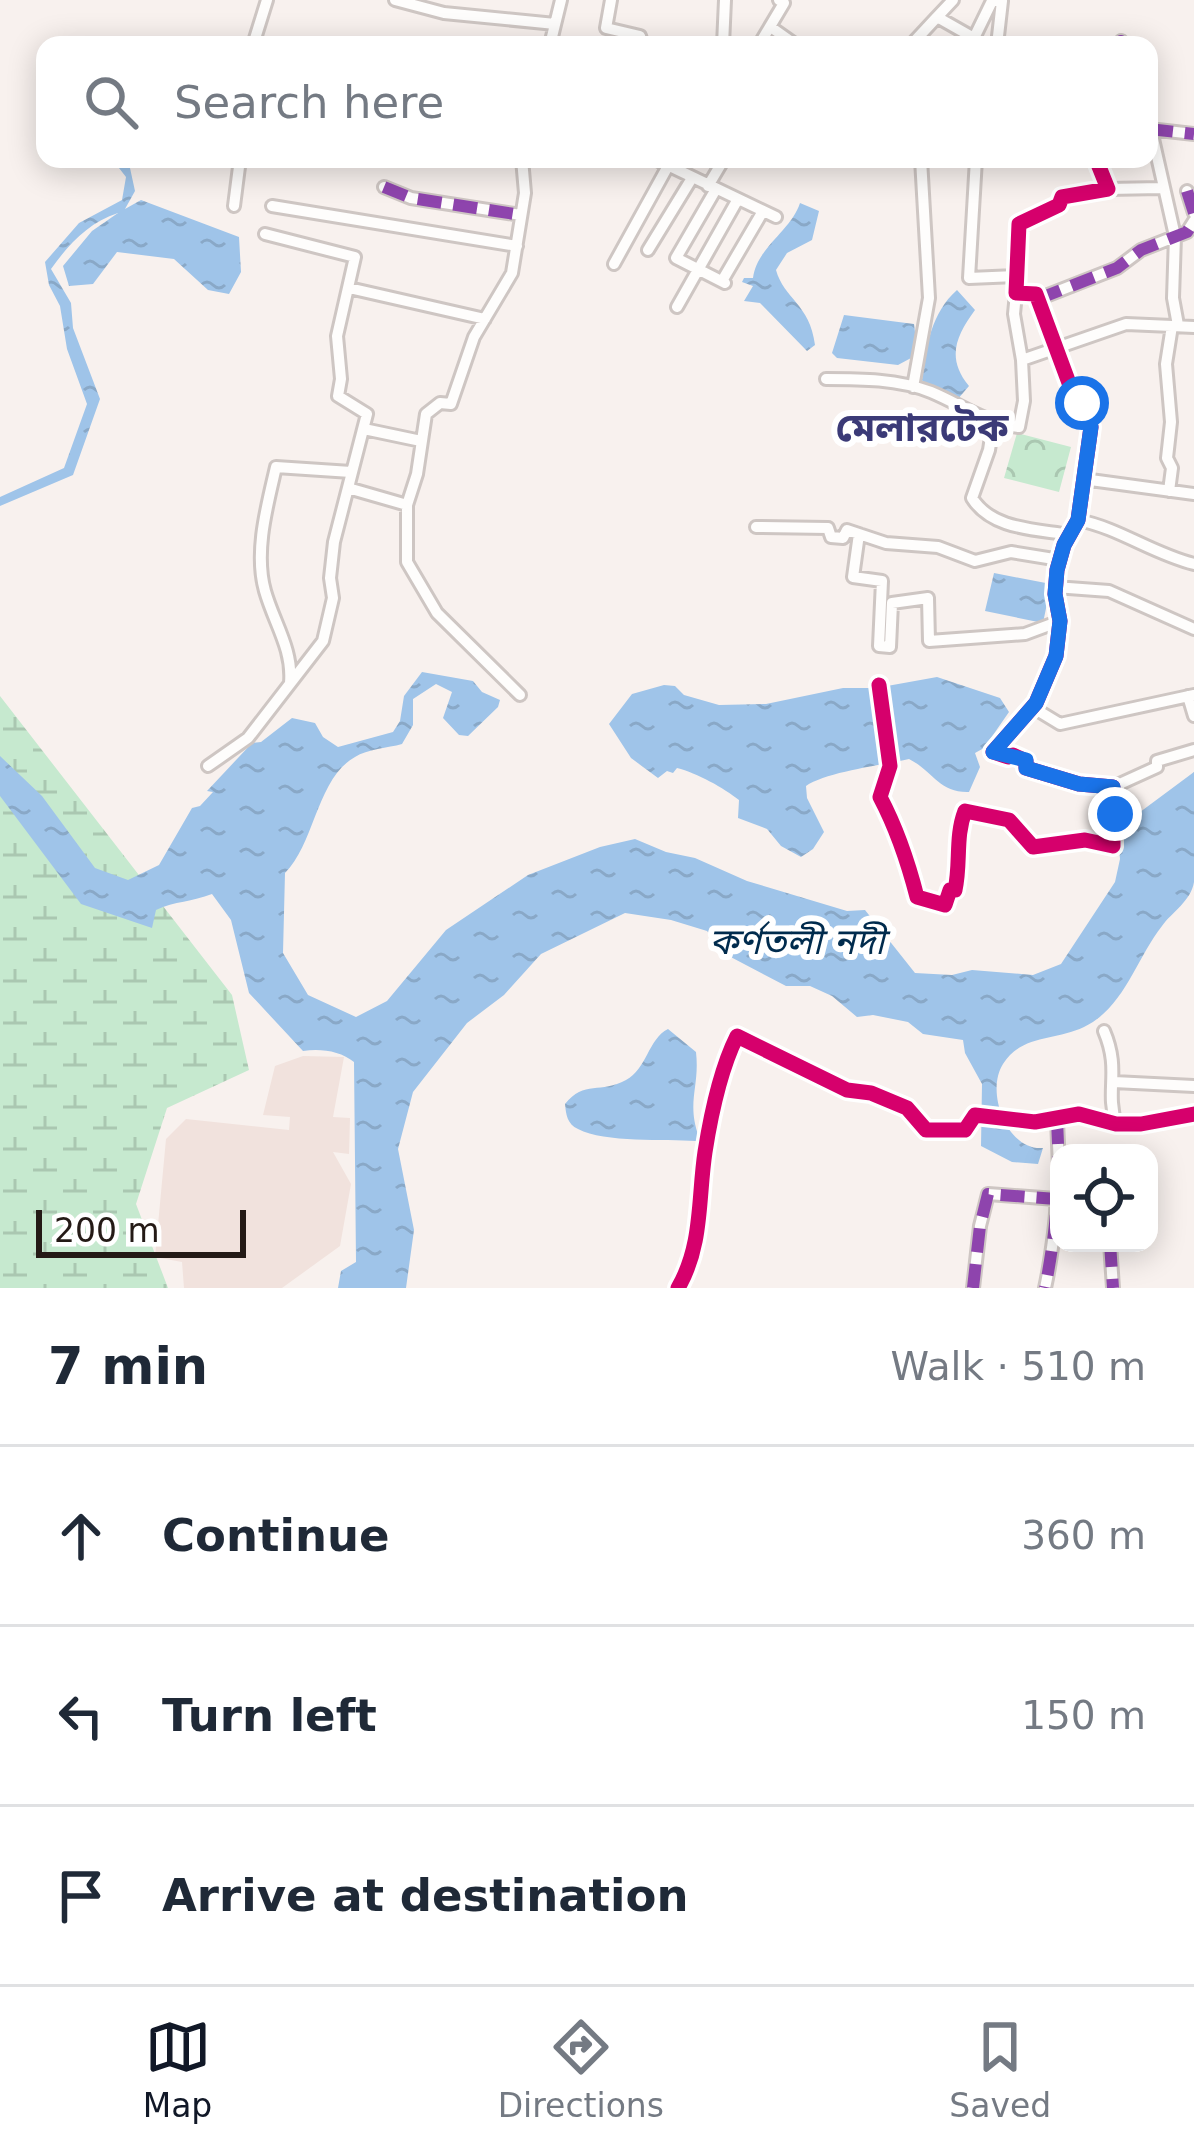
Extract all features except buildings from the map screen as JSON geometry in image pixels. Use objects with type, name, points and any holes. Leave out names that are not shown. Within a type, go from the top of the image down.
[{"type":"street","points":[[257,36],[267,0]]},
{"type":"street","points":[[395,0],[444,13],[555,24]]},
{"type":"street","points":[[552,36],[561,0]]},
{"type":"street","points":[[611,0],[605,28],[640,36]]},
{"type":"street","points":[[723,36],[725,0]]},
{"type":"street","points":[[766,36],[784,3],[779,0]]},
{"type":"street","points":[[919,36],[953,0]]},
{"type":"street","points":[[975,36],[992,1],[1002,1],[998,36]]},
{"type":"street","points":[[937,17],[954,36]]},
{"type":"street","points":[[772,28],[783,36]]},
{"type":"street","points":[[1158,130],[1194,134]]},
{"type":"street","points":[[234,206],[239,168]]},
{"type":"street","points":[[520,694],[465,644],[416,583],[407,562],[407,505],[426,414],[440,403],[451,404],[460,370],[512,273],[525,193],[521,168]]},
{"type":"street","points":[[614,264],[667,168]]},
{"type":"street","points":[[672,168],[776,217]]},
{"type":"street","points":[[720,168],[676,258],[724,282],[763,211]]},
{"type":"street","points":[[913,387],[929,298],[922,168]]},
{"type":"street","points":[[975,168],[969,278],[1016,276]]},
{"type":"street","points":[[1100,168],[1108,189]]},
{"type":"street","points":[[1157,168],[1175,236],[1175,325],[1166,364],[1171,422],[1167,458],[1172,468],[1168,491]]},
{"type":"street","points":[[648,250],[692,178]]},
{"type":"street","points":[[384,187],[411,198],[521,215]]},
{"type":"street","points":[[826,379],[913,387],[993,424],[1019,428],[1024,401],[1014,314],[1018,224],[1059,206],[1062,197],[1108,189],[1161,188]]},
{"type":"street","points":[[1038,299],[1117,268],[1141,250],[1187,232],[1194,217],[1187,191]]},
{"type":"street","points":[[677,307],[738,200]]},
{"type":"street","points":[[272,206],[517,246]]},
{"type":"street","points":[[208,766],[248,738],[322,641],[333,598],[329,578],[334,542],[368,414],[338,396],[337,337],[355,257],[266,234]]},
{"type":"street","points":[[349,288],[485,320]]},
{"type":"street","points":[[1016,293],[1036,294],[1091,427],[1078,520],[1060,560],[1055,587],[1060,621],[1056,656],[1031,707],[993,752],[1026,760],[1026,768],[1043,775],[1113,787],[1157,767],[1157,761],[1194,750]]},
{"type":"street","points":[[1022,360],[1126,324],[1194,327]]},
{"type":"street","points":[[993,424],[972,498],[976,506],[1006,524],[1070,535]]},
{"type":"street","points":[[364,429],[421,441]]},
{"type":"street","points":[[290,683],[292,663],[262,572],[265,512],[276,467],[351,472]]},
{"type":"street","points":[[1083,479],[1194,494]]},
{"type":"street","points":[[347,488],[407,505]]},
{"type":"street","points":[[1078,520],[1101,524],[1161,554],[1194,564]]},
{"type":"street","points":[[756,526],[828,527],[831,537],[843,538],[847,530],[886,543],[938,548],[975,561],[1011,552],[1060,560]]},
{"type":"street","points":[[859,534],[853,578],[882,581],[879,646],[890,647],[892,603],[928,598],[929,641],[1025,634],[1060,621]]},
{"type":"street","points":[[1055,587],[1109,591],[1194,629]]},
{"type":"street","points":[[879,685],[890,766],[880,797],[903,841],[917,897],[946,905],[950,889],[956,890],[961,864],[958,832],[965,811],[1009,820],[1033,847],[1069,840],[1113,845],[1113,787]]},
{"type":"street","points":[[1031,707],[1060,724],[1191,696],[1194,716]]},
{"type":"street","points":[[1104,1031],[1115,1064],[1111,1110],[1115,1124]]},
{"type":"street","points":[[679,1288],[702,1211],[705,1153],[727,1057],[737,1036],[847,1090],[871,1093],[907,1108],[926,1130],[964,1130],[975,1115],[1057,1120],[1078,1114],[1115,1124],[1141,1124],[1194,1114]]},
{"type":"street","points":[[1114,1082],[1194,1087]]},
{"type":"street","points":[[1057,1120],[1058,1144]]},
{"type":"street","points":[[973,1288],[988,1194],[1056,1199],[1045,1288]]},
{"type":"street","points":[[1111,1252],[1113,1288]]},
{"type":"shaded area","points":[[303,1056],[344,1057],[333,1117],[350,1118],[349,1154],[333,1152],[351,1184],[340,1246],[282,1288],[184,1288],[182,1262],[155,1257],[166,1139],[186,1119],[289,1130],[290,1117],[263,1115],[275,1066]]},
{"type":"green space","points":[[1017,433],[1071,447],[1059,492],[1004,478]]},
{"type":"green space","points":[[0,696],[232,995],[249,1070],[167,1108],[136,1204],[168,1288],[0,1288]]},
{"type":"water","points":[[119,168],[130,168],[135,191],[125,209],[141,200],[239,237],[241,272],[229,294],[208,290],[174,259],[117,252],[93,284],[69,286],[63,266],[92,231],[118,213],[72,243],[51,269],[71,303],[73,328],[100,399],[73,475],[0,506],[0,497],[64,468],[87,404],[45,262],[79,223],[122,200],[126,177]]},
{"type":"water","points":[[800,203],[819,211],[812,240],[787,253],[776,270],[812,331],[815,345],[807,351],[760,303],[744,301],[753,286],[742,282],[753,278],[761,257]]},
{"type":"water","points":[[957,290],[975,310],[956,347],[958,366],[969,386],[957,400],[925,387],[922,380],[936,320]]},
{"type":"water","points":[[844,315],[914,324],[911,358],[898,365],[837,358],[832,353]]},
{"type":"water","points":[[994,573],[1051,584],[1043,623],[985,611]]},
{"type":"water","name":"কর্ণতলী নদী","points":[[422,672],[473,681],[482,692],[500,700],[498,707],[468,736],[459,735],[443,718],[452,692],[436,684],[413,699],[413,725],[402,744],[365,752],[342,767],[285,873],[283,953],[308,995],[356,1017],[387,1001],[446,930],[528,875],[635,839],[747,881],[847,911],[865,910],[915,973],[952,975],[972,970],[1033,975],[1061,964],[1115,882],[1118,839],[1128,821],[1194,772],[1194,882],[1098,1019],[1029,1043],[1003,1064],[998,1104],[1019,1140],[1043,1148],[1038,1164],[1012,1162],[981,1146],[982,1084],[963,1040],[923,1034],[908,1022],[857,1017],[832,996],[810,986],[786,986],[725,954],[707,931],[625,913],[541,954],[504,995],[467,1023],[413,1092],[398,1149],[414,1230],[406,1288],[338,1288],[341,1271],[356,1262],[354,1062],[330,1051],[303,1051],[249,993],[231,920],[212,894],[156,910],[152,928],[81,904],[0,796],[0,756],[42,796],[95,868],[128,880],[159,865],[192,808],[213,792],[207,791],[252,743],[261,742],[292,718],[315,723],[323,737],[338,747],[393,732],[404,696]]},
{"type":"water","points":[[937,677],[1000,698],[1009,712],[984,748],[975,753],[980,767],[969,792],[943,785],[909,759],[815,781],[806,786],[807,798],[824,832],[801,857],[781,846],[767,829],[738,818],[739,800],[710,781],[677,768],[658,778],[631,758],[609,724],[632,694],[664,685],[719,705],[766,704],[843,688],[876,688]]},
{"type":"water","points":[[668,1029],[696,1052],[696,1141],[603,1136],[571,1124],[565,1104],[572,1097],[633,1075]]},
{"type":"marked path","points":[[1158,130],[1194,134]]},
{"type":"marked path","points":[[384,187],[411,198],[521,215]]},
{"type":"marked path","points":[[1187,191],[1194,213]]},
{"type":"marked path","points":[[1038,299],[1117,268],[1141,250],[1187,232],[1194,221]]},
{"type":"marked path","points":[[1057,1120],[1058,1144]]},
{"type":"marked path","points":[[973,1288],[988,1194],[1056,1199],[1045,1288]]},
{"type":"marked path","points":[[1111,1252],[1113,1288]]},
{"type":"cycle path","points":[[879,685],[890,766],[880,797],[917,897],[945,905],[950,890],[955,890],[965,811],[1009,820],[1033,847],[1085,840],[1113,846],[1113,787],[1079,784],[1026,768],[1026,761],[1013,755],[993,752],[1036,703],[1056,656],[1057,570],[1078,520],[1091,427],[1036,294],[1016,293],[1019,224],[1059,205],[1062,197],[1108,189],[1100,168]]},
{"type":"cycle path","points":[[678,1288],[696,1238],[713,1108],[737,1036],[847,1090],[871,1093],[907,1108],[926,1130],[965,1130],[975,1115],[1035,1122],[1079,1114],[1116,1124],[1141,1124],[1194,1114]]},
{"type":"district","name":"মেলারটেক","points":[[922,427]]},
{"type":"route","points":[[1082,403],[1091,427],[1078,520],[1057,570],[1056,656],[1036,703],[993,752],[1026,760],[1026,768],[1043,775],[1113,787],[1115,814]]}]
